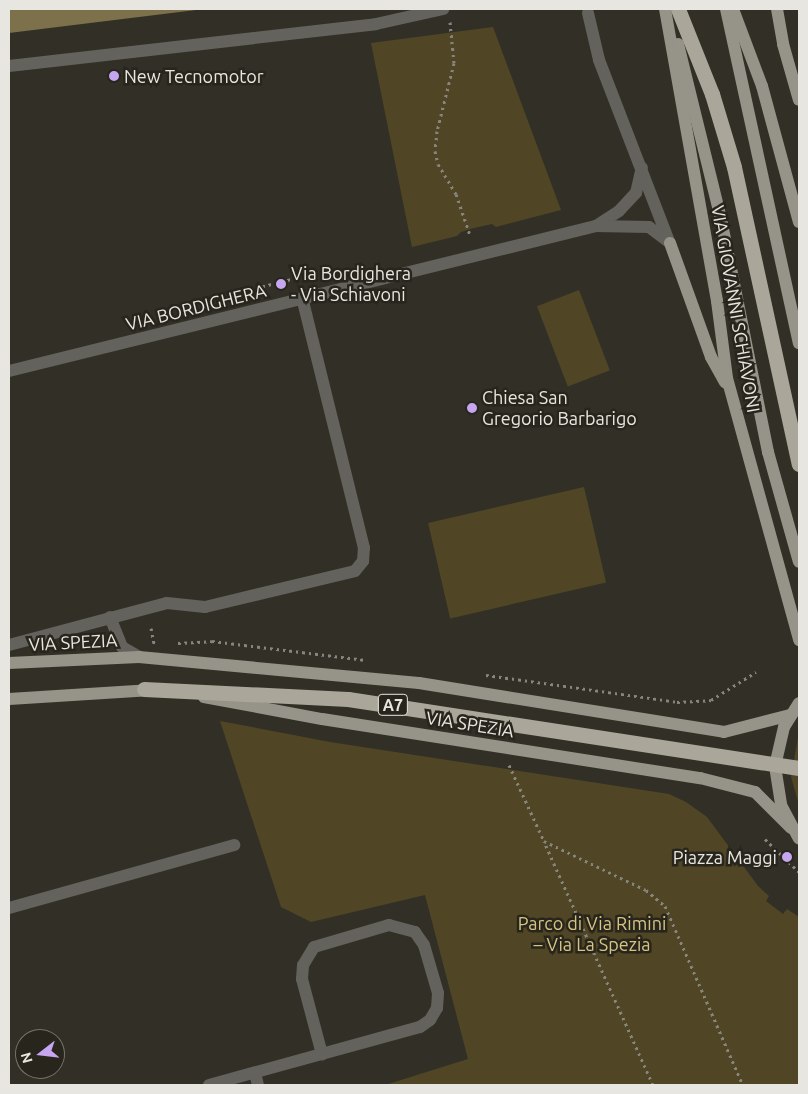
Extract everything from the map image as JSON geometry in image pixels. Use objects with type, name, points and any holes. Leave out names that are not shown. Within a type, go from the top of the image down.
[{"type":"highway","points":[[678,9],[712,94],[732,158],[799,464]]},
{"type":"highway","name":"A7","points":[[144,689],[348,699],[640,742],[799,768]]},
{"type":"main road","name":"VIA GIOVANNI SCHIAVONI","points":[[665,9],[730,388],[799,640]]},
{"type":"main road","points":[[670,9],[721,219],[766,443],[799,562]]},
{"type":"main road","points":[[726,9],[746,89],[799,342]]},
{"type":"main road","points":[[733,9],[762,86],[799,220]]},
{"type":"main road","points":[[777,9],[783,44],[799,100]]},
{"type":"main road","points":[[670,242],[711,357],[730,388]]},
{"type":"main road","name":"VIA SPEZIA","points":[[9,663],[139,657],[419,683],[724,732],[790,715]]},
{"type":"main road","name":"VIA SPEZIA","points":[[9,699],[144,689],[700,778],[755,792],[791,828]]},
{"type":"main road","points":[[799,703],[790,715],[780,739],[775,766],[777,792],[791,828],[799,839]]},
{"type":"street","points":[[9,66],[376,24],[446,10]]},
{"type":"street","points":[[585,10],[599,60],[670,242]]},
{"type":"street","name":"VIA BORDIGHERA","points":[[596,226],[619,210],[636,193],[642,168]]},
{"type":"street","name":"VIA BORDIGHERA","points":[[9,371],[596,226],[649,227],[670,242]]},
{"type":"street","name":"VIA SPEZIA","points":[[9,645],[167,603],[206,607],[355,571],[363,561],[364,548],[302,298]]},
{"type":"street","name":"VIA SPEZIA","points":[[110,617],[122,647],[139,657]]},
{"type":"street","points":[[9,908],[234,845]]},
{"type":"street","points":[[209,1085],[255,1072],[322,1054],[420,1027],[430,1020],[437,1008],[438,993],[424,945],[415,932],[389,924],[314,948],[303,965],[302,979],[322,1054]]},
{"type":"street","points":[[255,1072],[258,1085]]},
{"type":"path","points":[[446,10],[454,64],[435,151],[438,164],[456,194],[470,235]]},
{"type":"path","points":[[256,288],[299,277]]},
{"type":"path","points":[[510,765],[653,1085]]},
{"type":"path","points":[[766,839],[799,872]]},
{"type":"path","points":[[544,841],[646,890],[665,906],[743,1085]]},
{"type":"green space","points":[[493,27],[561,210],[496,227],[492,224],[474,228],[461,232],[457,236],[412,247],[371,43]]},
{"type":"green space","points":[[579,290],[610,370],[568,386],[537,306]]},
{"type":"green space","points":[[584,487],[606,582],[450,618],[428,523]]},
{"type":"green space","name":"Parco di Via Rimini – Via La Spezia","points":[[220,721],[330,742],[669,794],[686,802],[707,817],[758,886],[769,896],[766,901],[783,914],[787,909],[799,917],[799,1085],[385,1085],[468,1059],[425,895],[311,922],[281,907]]},
{"type":"green space","name":"Piazza Maggi","points":[[799,732],[799,805],[791,777]]},
{"type":"shaded area","points":[[9,9],[204,9],[9,33]]},
{"type":"place","name":"New Tecnomotor","points":[[114,76]]},
{"type":"place","name":"Via Bordighera - Via Schiavoni","points":[[281,284]]},
{"type":"place","name":"Chiesa San Gregorio Barbarigo","points":[[472,408]]},
{"type":"place","name":"Piazza Maggi","points":[[787,857]]}]
